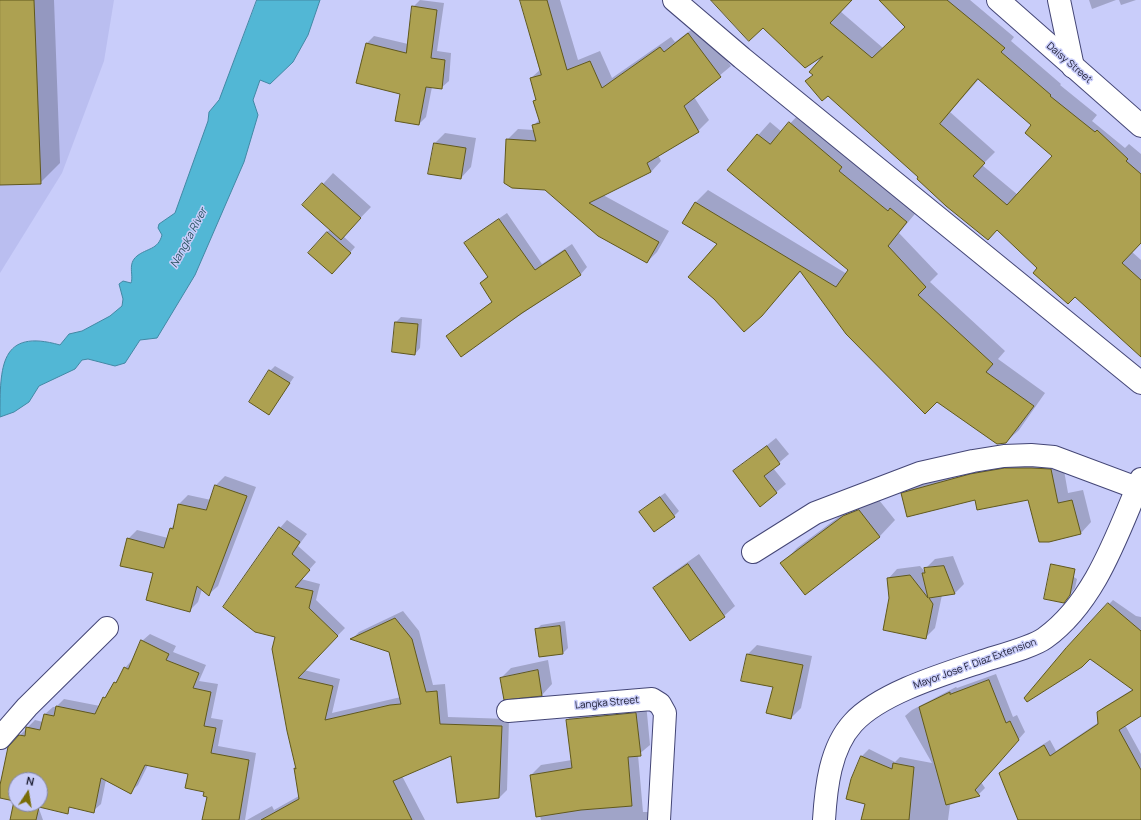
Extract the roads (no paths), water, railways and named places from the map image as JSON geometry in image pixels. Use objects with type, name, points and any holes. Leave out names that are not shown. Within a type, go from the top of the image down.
[{"type":"street","points":[[674,0],[742,58],[1141,383]]},
{"type":"street","name":"Daisy Street","points":[[998,0],[1141,126]]},
{"type":"street","points":[[1059,0],[1073,67]]},
{"type":"street","points":[[753,552],[815,513],[920,473],[973,461],[1004,456],[1031,455],[1054,457],[1139,484]]},
{"type":"street","name":"Mayor Jose F. Diaz Extension","points":[[824,820],[826,796],[831,770],[839,746],[852,723],[877,703],[909,688],[1044,639],[1071,616],[1091,587],[1139,484]]},
{"type":"street","points":[[0,738],[27,707],[107,628]]},
{"type":"street","name":"Langka Street","points":[[508,711],[652,699],[660,704],[665,713],[659,820]]},
{"type":"water","name":"Nangka River","points":[[257,0],[320,0],[308,35],[293,62],[270,84],[260,80],[253,100],[258,115],[244,162],[195,275],[157,338],[140,340],[125,363],[115,366],[88,359],[82,360],[75,369],[39,386],[29,402],[14,412],[0,417],[3,367],[8,356],[15,347],[25,342],[40,341],[60,345],[69,334],[82,331],[110,316],[122,306],[123,299],[119,284],[123,281],[131,283],[132,262],[141,253],[152,248],[158,243],[162,235],[158,228],[159,224],[175,213],[208,121],[209,112],[219,100]]}]
